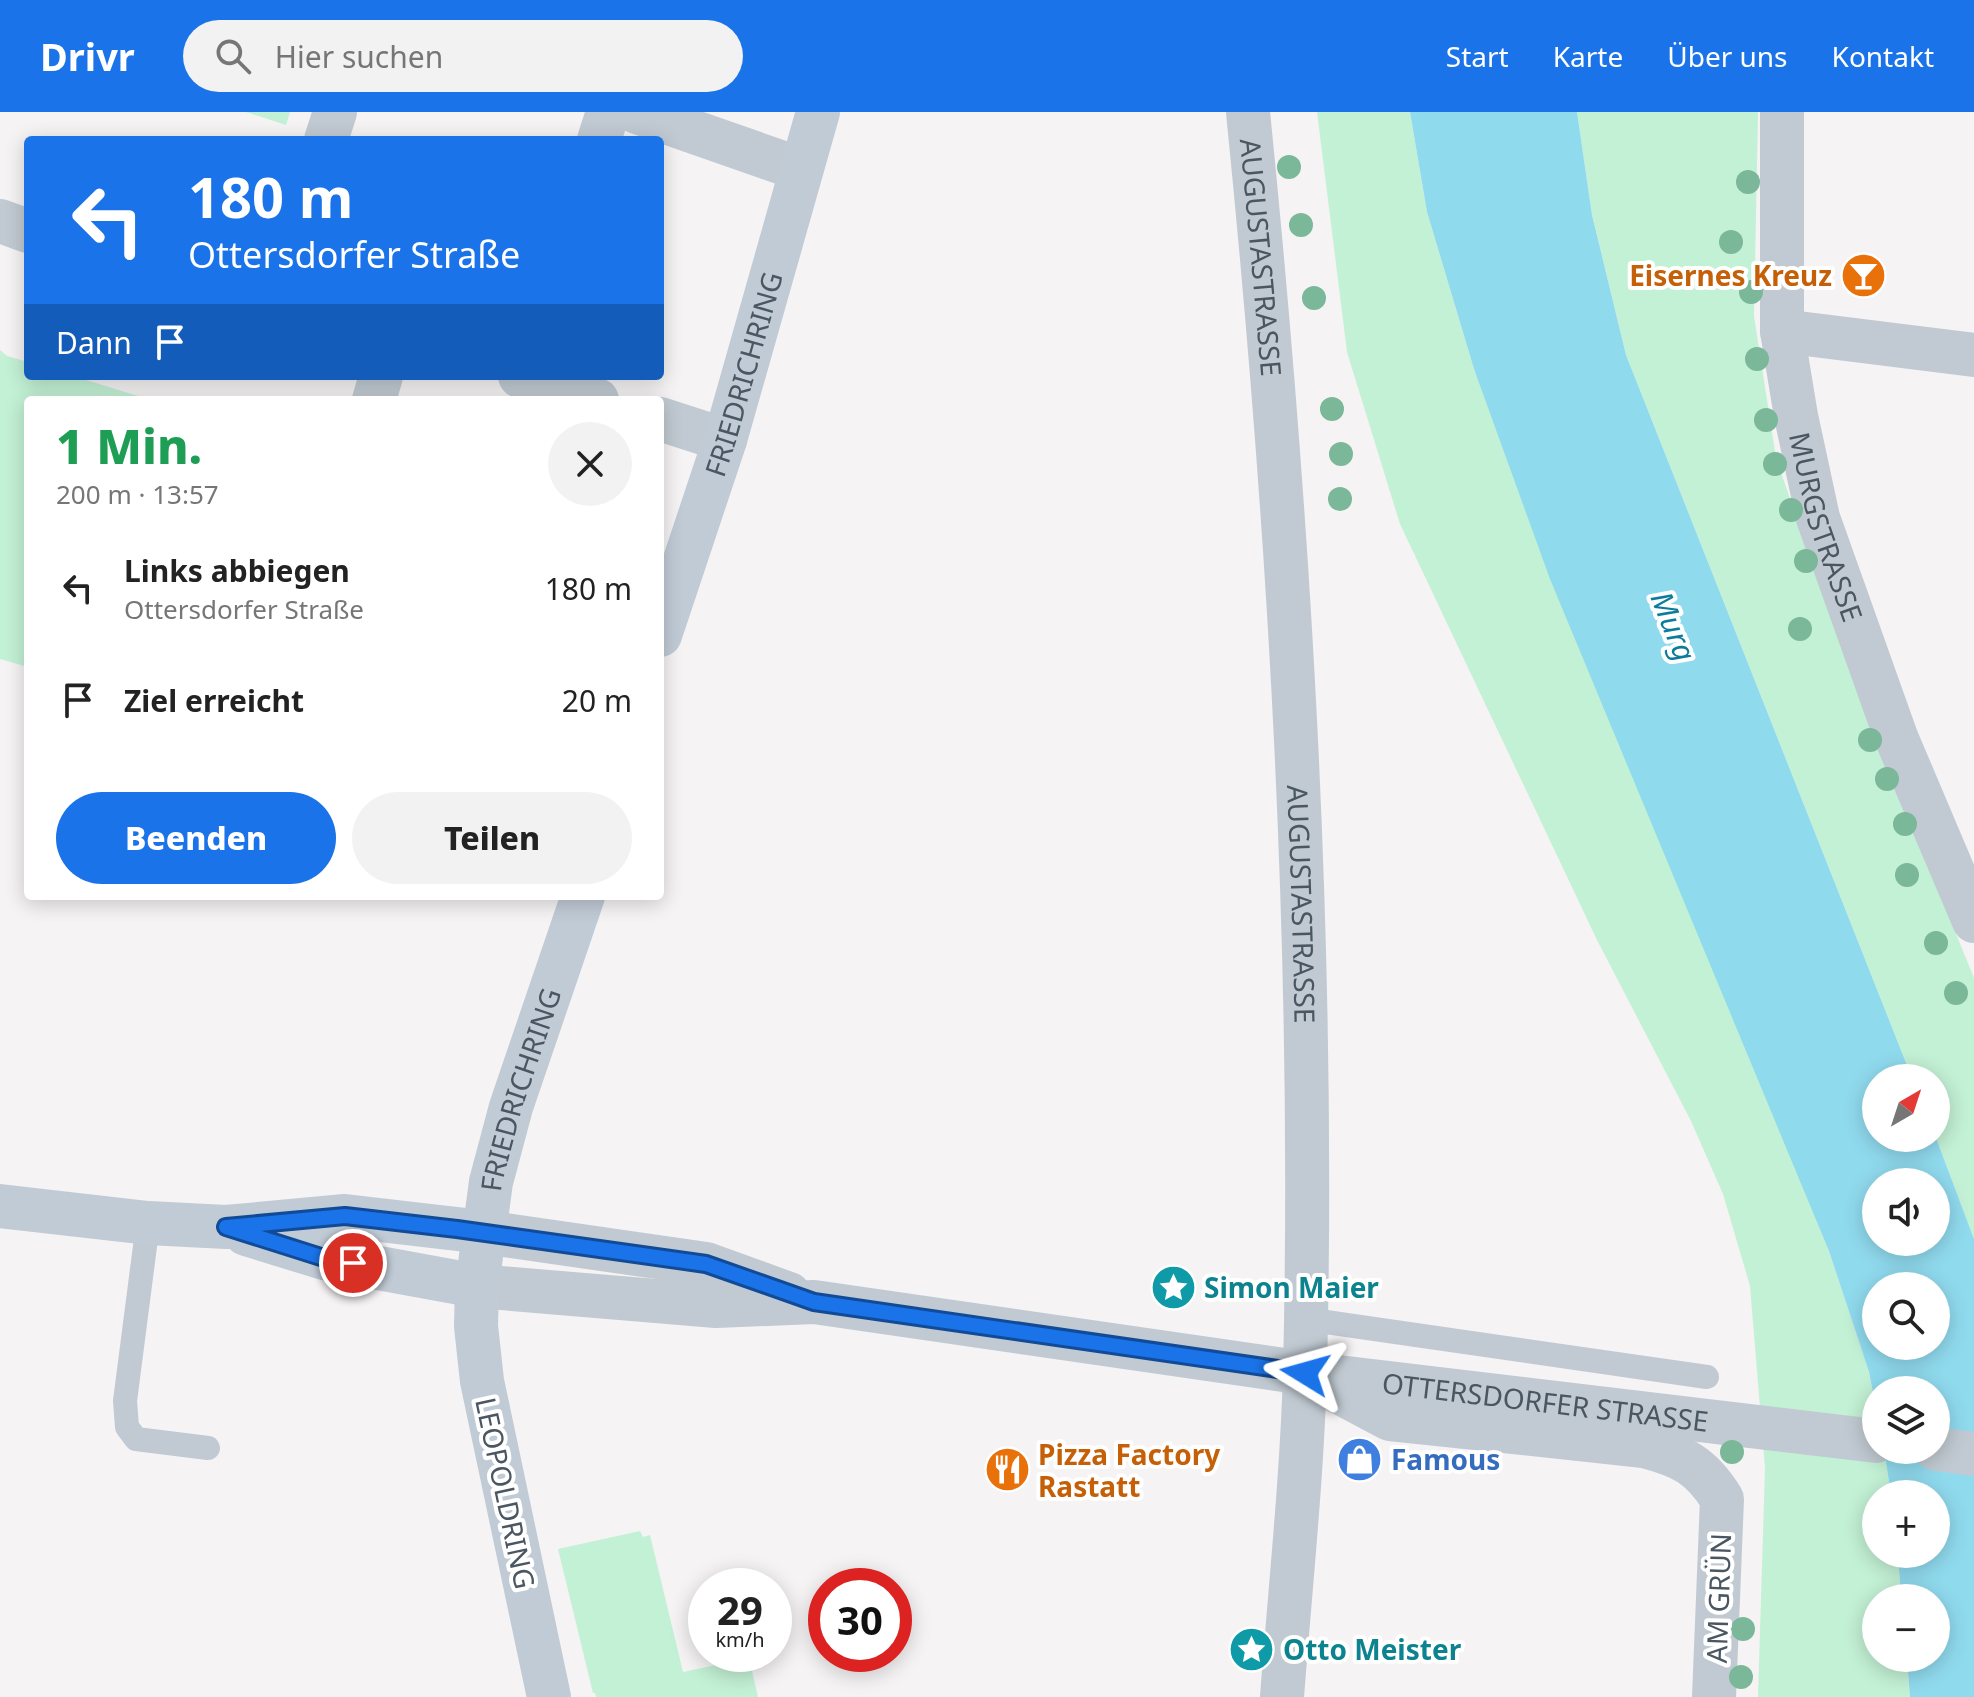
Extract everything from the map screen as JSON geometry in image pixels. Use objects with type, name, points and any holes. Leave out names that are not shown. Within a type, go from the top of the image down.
[{"type":"main road","name":"FRIEDRICHRING","points":[[664,623],[725,440],[818,112]]},
{"type":"main road","name":"FRIEDRICHRING","points":[[477,1286],[491,1182],[511,1107],[582,900]]},
{"type":"main road","name":"OTTERSDORFER STRASSE","points":[[0,1206],[148,1223],[226,1227],[345,1216],[483,1232]]},
{"type":"main road","name":"OTTERSDORFER STRASSE","points":[[226,1227],[324,1258],[477,1286]]},
{"type":"main road","name":"LEOPOLDRING","points":[[477,1286],[476,1326],[482,1381],[549,1697]]},
{"type":"street","points":[[327,136],[335,112]]},
{"type":"street","points":[[600,136],[608,112]]},
{"type":"street","points":[[637,112],[702,122],[800,169]]},
{"type":"street","name":"AUGUSTASTRASSE","points":[[1248,112],[1267,300],[1289,637],[1306,972],[1305,1373],[1282,1697]]},
{"type":"street","name":"MURGSTRASSE","points":[[1782,112],[1782,331],[1818,518],[1896,737],[1974,921]]},
{"type":"street","points":[[0,221],[24,230]]},
{"type":"street","points":[[1782,331],[1974,355]]},
{"type":"street","points":[[534,380],[584,396]]},
{"type":"street","points":[[664,420],[725,440]]},
{"type":"street","name":"OTTERSDORFER STRASSE","points":[[483,1232],[706,1264],[814,1302]]},
{"type":"street","name":"OTTERSDORFER STRASSE","points":[[477,1286],[716,1306],[814,1302],[1305,1373],[1862,1439]]},
{"type":"street","name":"OTTERSDORFER STRASSE","points":[[1305,1373],[1390,1419],[1644,1446],[1670,1453],[1709,1478],[1722,1499]]},
{"type":"street","points":[[1950,1451],[1974,1454]]},
{"type":"street","name":"AM GRÜN","points":[[1714,1697],[1722,1499]]},
{"type":"lane","points":[[148,1223],[125,1401],[127,1427],[136,1439],[208,1448]]},
{"type":"lane","points":[[1305,1319],[1707,1377]]},
{"type":"green space","points":[[246,112],[290,112],[286,125]]},
{"type":"green space","points":[[1317,112],[1410,112],[1427,212],[1474,369],[1829,1251],[1862,1351],[1862,1360],[1865,1360],[1869,1372],[1870,1376],[1862,1376],[1862,1464],[1886,1464],[1889,1480],[1862,1480],[1862,1568],[1899,1568],[1900,1584],[1862,1584],[1862,1672],[1908,1672],[1910,1697],[1758,1697],[1765,1468],[1750,1286],[1723,1194],[1691,1121],[1597,940],[1400,524],[1347,352]]},
{"type":"green space","points":[[1577,112],[1758,112],[1754,316],[1776,458],[1853,681],[1974,978],[1974,1239],[1950,1168],[1941,1152],[1950,1152],[1950,1064],[1906,1064],[1626,355],[1592,215]]},
{"type":"green space","points":[[0,350],[7,356],[24,361],[24,380],[86,380],[138,396],[24,396],[24,666],[0,659]]},
{"type":"green space","points":[[640,1531],[643,1537],[650,1535],[683,1672],[752,1672],[758,1697],[596,1697],[558,1549]]},
{"type":"water","name":"Murg","points":[[1410,112],[1577,112],[1592,215],[1626,355],[1906,1064],[1862,1064],[1862,1152],[1941,1152],[1947,1168],[1862,1168],[1862,1256],[1950,1256],[1950,1175],[1974,1239],[1974,1697],[1910,1697],[1908,1672],[1950,1672],[1950,1584],[1900,1584],[1899,1568],[1950,1568],[1950,1480],[1889,1480],[1886,1464],[1950,1464],[1950,1376],[1870,1376],[1865,1360],[1950,1360],[1950,1272],[1862,1272],[1862,1351],[1829,1251],[1550,579],[1474,369],[1427,212]]},
{"type":"place","name":"Eisernes Kreuz","points":[[1863,275]]},
{"type":"place","name":"Simon Maier","points":[[1173,1287]]},
{"type":"place","name":"Famous","points":[[1360,1459]]},
{"type":"place","name":"Pizza Factory Rastatt","points":[[1007,1470]]},
{"type":"place","name":"Otto Meister","points":[[1252,1649]]},
{"type":"route","points":[[353,1263],[324,1258],[226,1227],[345,1216],[457,1229],[706,1264],[814,1302],[1305,1373]]}]
